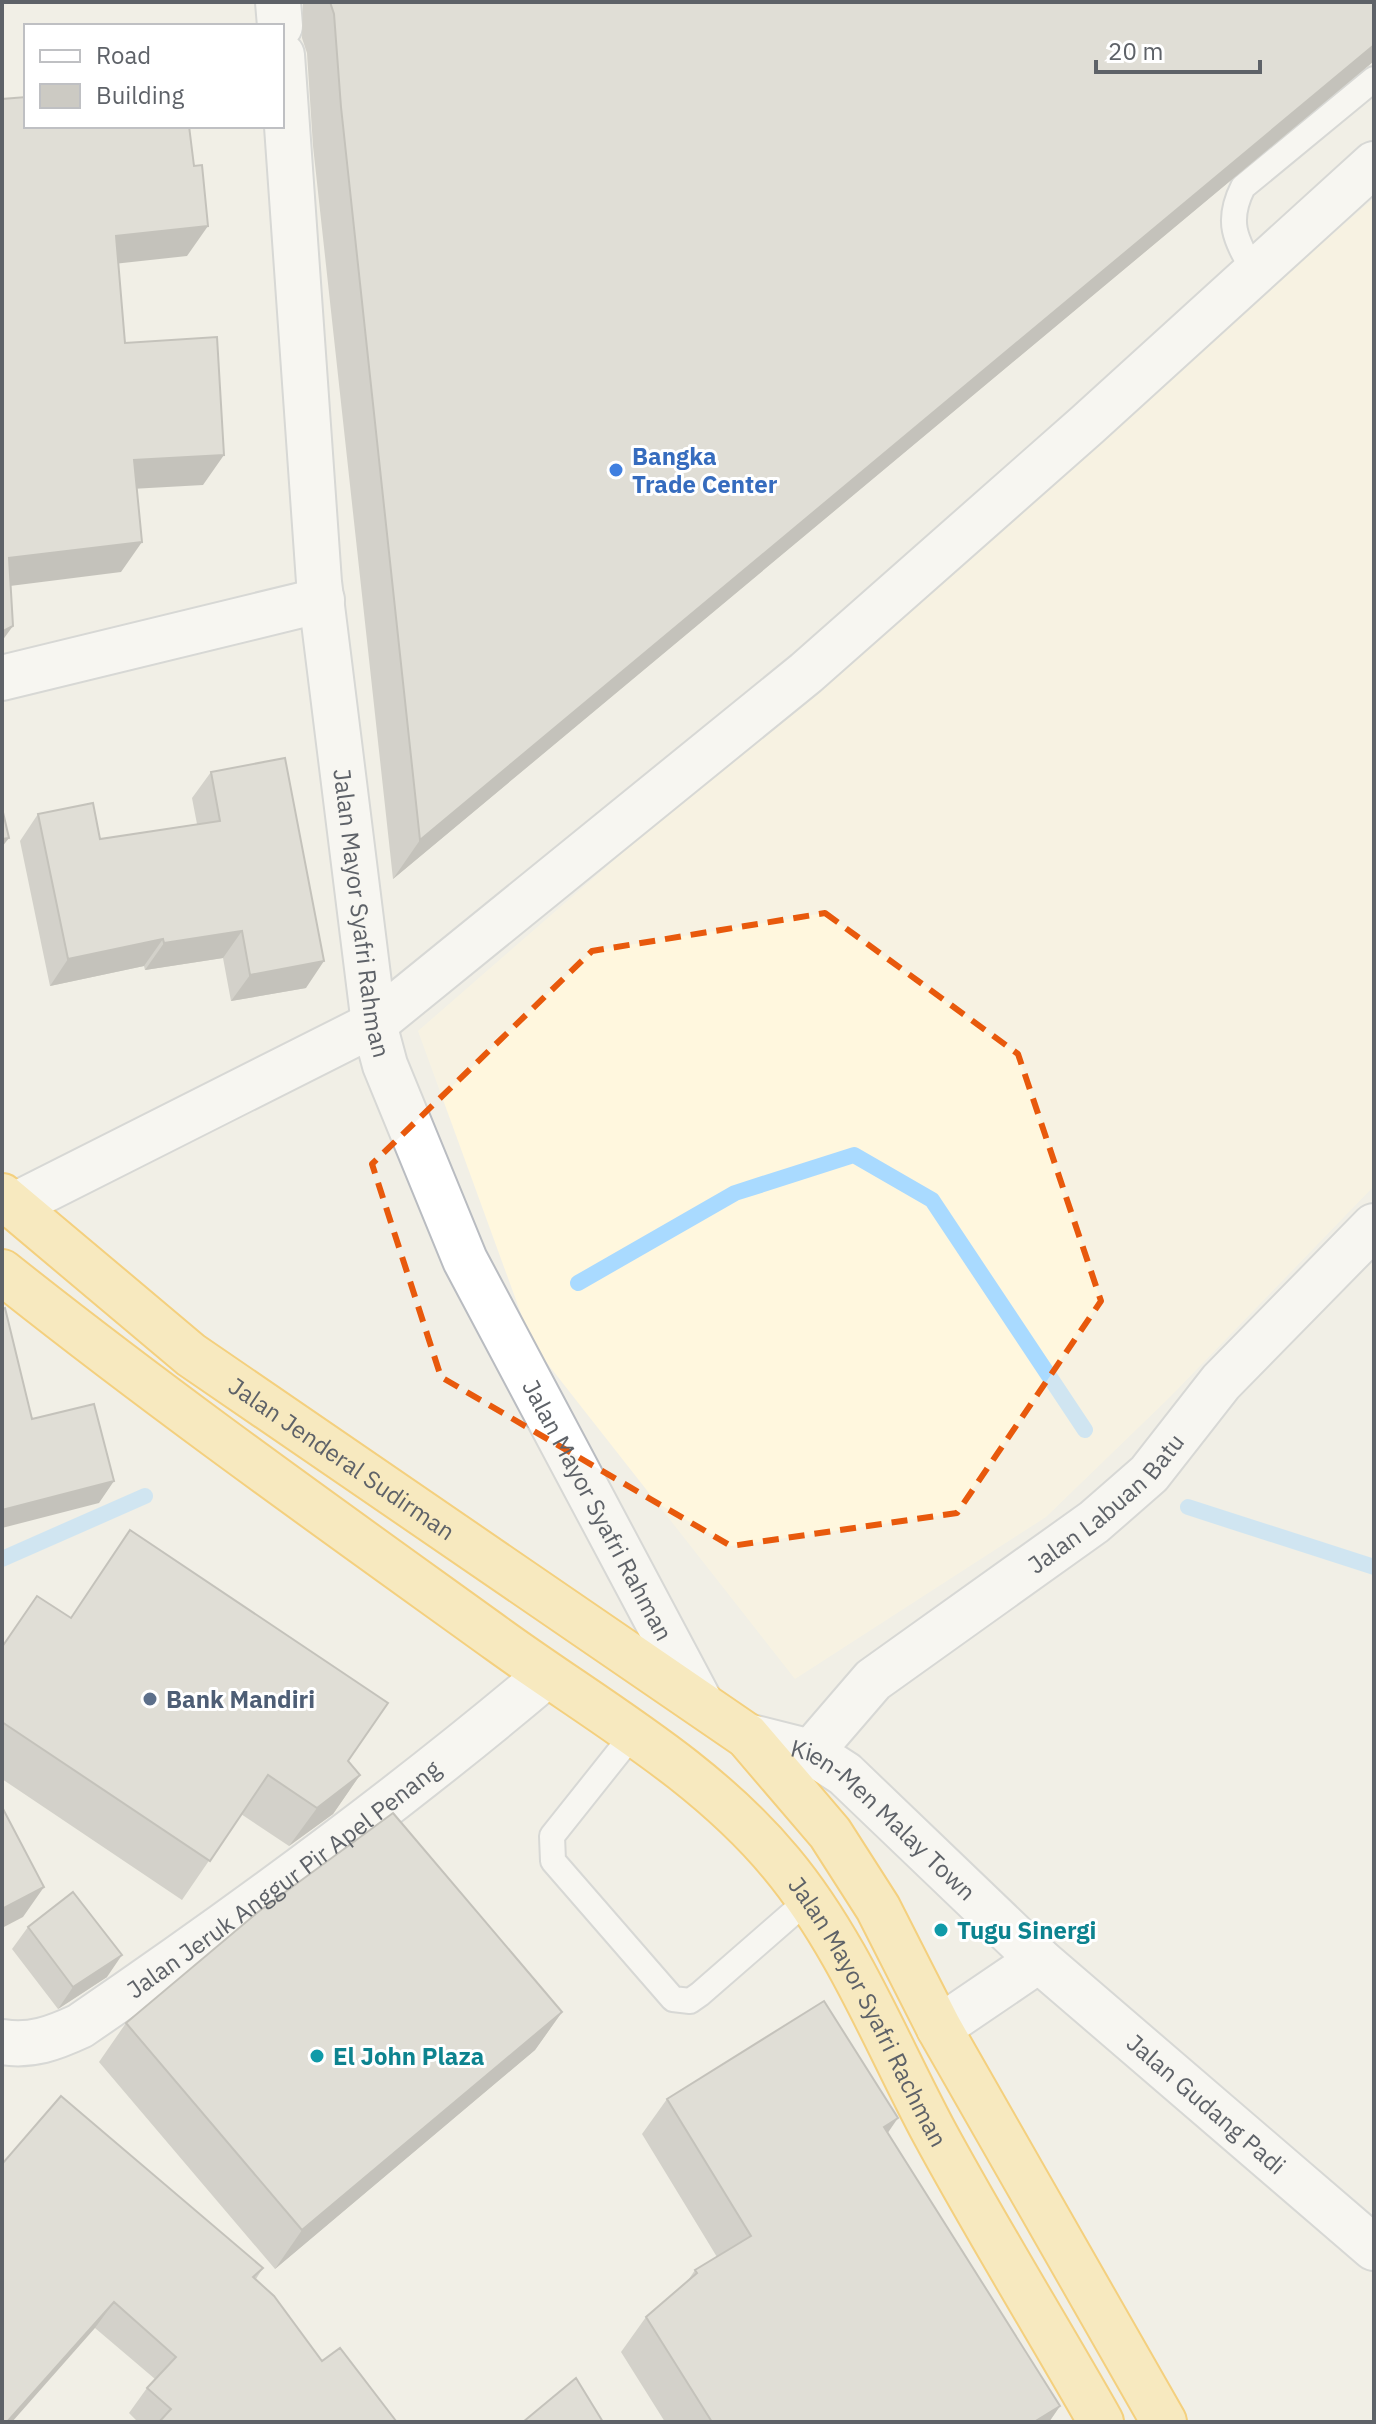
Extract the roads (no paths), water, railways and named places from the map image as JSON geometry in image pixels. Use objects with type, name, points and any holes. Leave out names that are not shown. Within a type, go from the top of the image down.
[{"type":"highway","name":"Jalan Jenderal Sudirman","points":[[8,1201],[191,1355],[600,1637],[699,1700]]},
{"type":"highway","points":[[2,1272],[140,1381],[547,1675]]},
{"type":"highway","name":"Jalan Mayor Syafri Rachman","points":[[547,1675],[634,1733],[706,1787],[745,1822],[809,1899],[936,2135],[1101,2422]]},
{"type":"highway","points":[[699,1700],[747,1736],[830,1833],[878,1908],[939,2028],[1164,2422]]},
{"type":"street","points":[[278,2],[280,24]]},
{"type":"street","name":"Jalan Mayor Syafri Rahman","points":[[284,82],[322,600],[374,1024],[385,1065],[465,1260],[699,1700]]},
{"type":"street","points":[[8,1201],[374,1024],[806,673],[1374,164]]},
{"type":"street","points":[[2,678],[322,600]]},
{"type":"street","name":"Jalan Labuan Batu","points":[[811,1752],[873,1680],[1094,1522],[1139,1483],[1184,1433],[1221,1382],[1374,1226]]},
{"type":"street","name":"Jalan Jeruk Anggur Pir Apel Penang","points":[[2,2042],[29,2044],[80,2026],[287,1883],[439,1766],[547,1675]]},
{"type":"street","name":"Kien-Men Malay Town","points":[[747,1736],[811,1752],[845,1774],[1039,1960]]},
{"type":"street","points":[[939,2028],[1039,1960]]},
{"type":"street","name":"Jalan Gudang Padi","points":[[1039,1960],[1374,2248]]},
{"type":"lane","points":[[1255,273],[1238,242],[1232,221],[1234,205],[1243,187],[1374,79]]},
{"type":"lane","points":[[634,1733],[552,1836],[550,1853],[553,1861],[673,1999],[690,2001],[700,1994],[809,1899]]},
{"type":"waterway","points":[[578,1283],[735,1193],[854,1155],[932,1200],[1085,1430]]},
{"type":"waterway","points":[[2,1559],[145,1496]]},
{"type":"waterway","points":[[1188,1507],[1374,1567]]},
{"type":"place","name":"Bangka Trade Center","points":[[616,470]]},
{"type":"place","name":"Bank Mandiri","points":[[150,1699]]},
{"type":"place","name":"Tugu Sinergi","points":[[941,1930]]},
{"type":"place","name":"El John Plaza","points":[[317,2056]]}]
